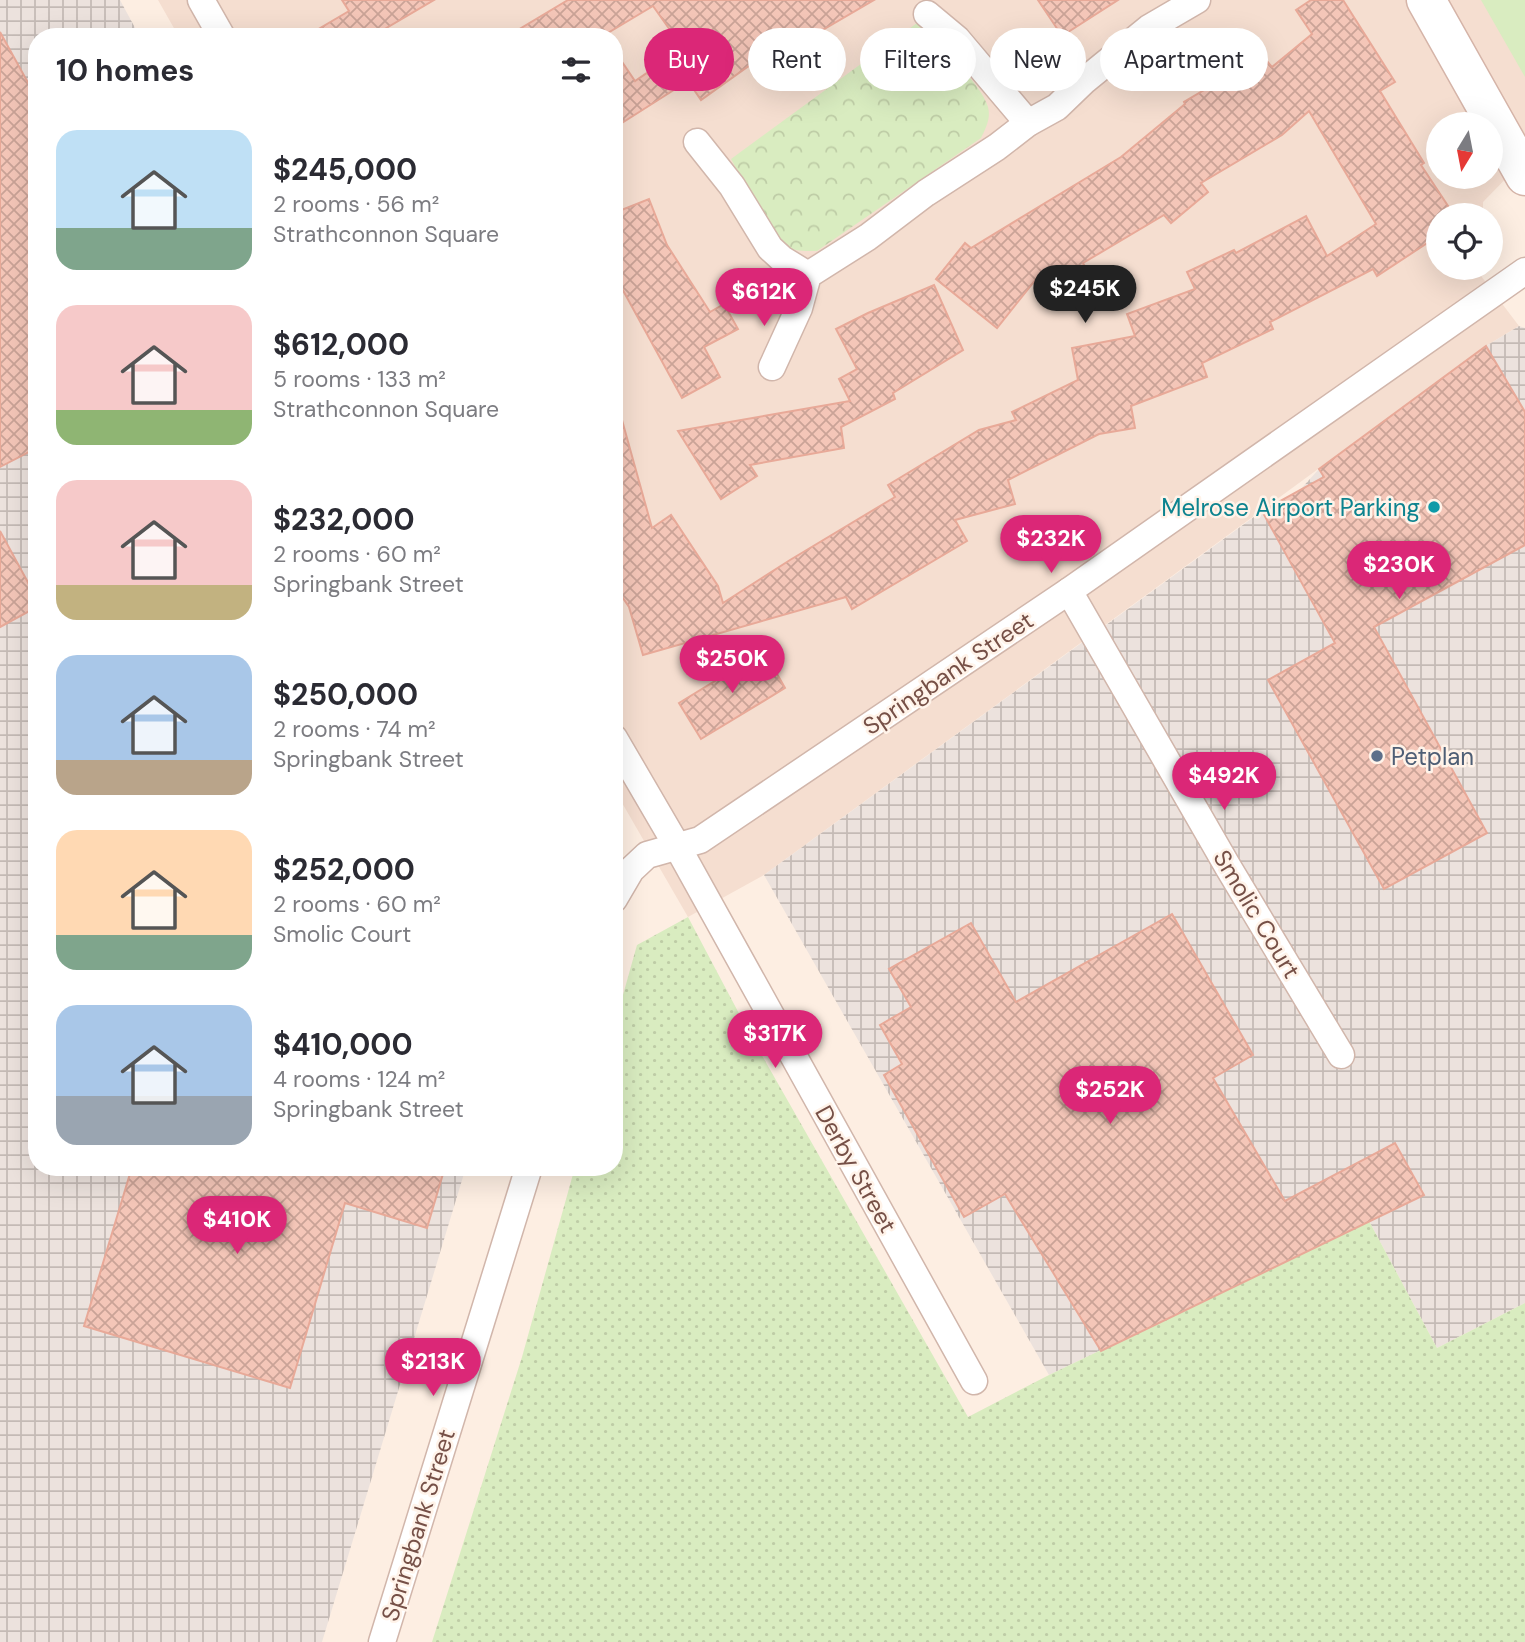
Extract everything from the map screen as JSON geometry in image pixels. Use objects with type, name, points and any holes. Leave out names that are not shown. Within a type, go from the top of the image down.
[{"type":"street","points":[[201,0],[217,28]]},
{"type":"street","points":[[772,368],[799,307],[808,275],[868,237],[926,192],[997,147],[1028,123],[1057,107],[1084,80],[1149,29],[1197,0]]},
{"type":"street","points":[[1426,0],[1525,176]]},
{"type":"street","points":[[927,14],[957,39],[1028,123]]},
{"type":"street","points":[[697,142],[733,186],[770,248],[808,275]]},
{"type":"street","name":"Springbank Street","points":[[623,884],[631,870],[647,855],[700,840],[1069,591],[1525,271]]},
{"type":"street","name":"Smolic Court","points":[[1069,591],[1341,1055]]},
{"type":"street","name":"Derby Street","points":[[623,753],[974,1381]]},
{"type":"street","name":"Springbank Street","points":[[382,1642],[526,1176]]},
{"type":"shaded area","points":[[0,0],[120,0],[135,28],[28,28],[28,1176],[463,1176],[322,1642],[0,1642]]},
{"type":"shaded area","points":[[158,0],[1483,0],[1525,76],[1525,159],[1503,182],[1503,112],[1426,112],[1426,189],[1496,189],[1483,203],[1426,203],[1426,280],[1484,280],[1519,326],[1486,346],[764,875],[688,917],[623,805],[623,28],[174,28]]},
{"type":"shaded area","points":[[1519,326],[1525,328],[1525,1303],[1437,1348],[1369,1221],[1049,1375],[764,875],[1262,511],[1299,491],[1319,469],[1486,346]]},
{"type":"green space","points":[[1481,0],[1525,0],[1525,77]]},
{"type":"green space","points":[[860,65],[860,91],[976,91],[976,85],[988,107],[986,127],[981,138],[817,251],[791,249],[770,230],[731,159],[824,91],[846,91],[846,75]]},
{"type":"green space","points":[[688,917],[752,1038],[968,1417],[1049,1375],[1369,1221],[1437,1348],[1525,1303],[1525,1642],[432,1642],[522,1357],[572,1176],[623,1176],[623,995],[637,945]]},
{"type":"building","points":[[342,0],[434,0],[386,28],[320,28],[349,11]]},
{"type":"building","points":[[568,0],[874,0],[826,28],[748,28],[748,67],[734,77],[734,28],[669,28],[653,6],[616,28],[521,28]]},
{"type":"building","points":[[1038,0],[1118,0],[1074,28],[1057,28]]},
{"type":"building","points":[[1311,0],[1343,0],[1395,82],[1380,91],[1424,163],[1421,165],[1426,173],[1426,189],[1437,189],[1446,203],[1426,203],[1426,244],[1377,276],[1373,269],[1270,322],[1273,329],[1202,363],[1207,377],[1131,406],[1135,428],[1099,434],[1008,480],[1015,504],[955,520],[967,541],[852,609],[846,597],[643,655],[629,607],[623,598],[623,424],[652,528],[671,515],[718,586],[723,603],[895,497],[888,485],[979,430],[1016,420],[1012,412],[1078,380],[1072,348],[1135,336],[1127,314],[1195,289],[1187,272],[1234,250],[1236,253],[1306,216],[1327,256],[1376,224],[1309,111],[1282,135],[1201,183],[1208,192],[1171,223],[1164,215],[1083,263],[1088,272],[1049,296],[1037,278],[997,328],[936,279],[965,243],[971,248],[1121,157],[1185,104],[1184,102],[1202,91],[1268,91],[1268,62],[1272,67],[1312,34],[1296,10]]},
{"type":"building","points":[[0,32],[28,83],[28,453],[0,467]]},
{"type":"building","points":[[623,63],[635,81],[644,75],[644,91],[672,91],[623,122]]},
{"type":"building","points":[[695,91],[714,91],[701,100]]},
{"type":"building","points":[[649,199],[667,245],[710,312],[724,304],[738,329],[704,347],[720,377],[682,398],[623,290],[623,209]]},
{"type":"building","points":[[934,285],[963,350],[893,393],[895,399],[841,427],[844,448],[750,465],[757,476],[721,499],[678,431],[850,401],[839,379],[857,369],[836,329]]},
{"type":"building","points":[[1486,346],[1525,412],[1525,545],[1374,627],[1487,833],[1384,889],[1268,680],[1335,643],[1262,511],[1324,477],[1319,469]]},
{"type":"building","points":[[0,531],[28,582],[28,612],[0,627]]},
{"type":"building","points":[[764,651],[785,688],[701,739],[679,703]]},
{"type":"building","points":[[1172,914],[1253,1055],[1213,1078],[1285,1201],[1395,1143],[1424,1195],[1101,1351],[1005,1194],[964,1217],[884,1075],[902,1064],[880,1025],[911,1007],[889,969],[971,923],[1016,1002]]},
{"type":"building","points":[[129,1176],[442,1176],[427,1228],[345,1203],[290,1388],[84,1326]]},
{"type":"place","name":"Melrose Airport Parking","points":[[1434,507]]},
{"type":"place","name":"Petplan","points":[[1377,756]]}]
